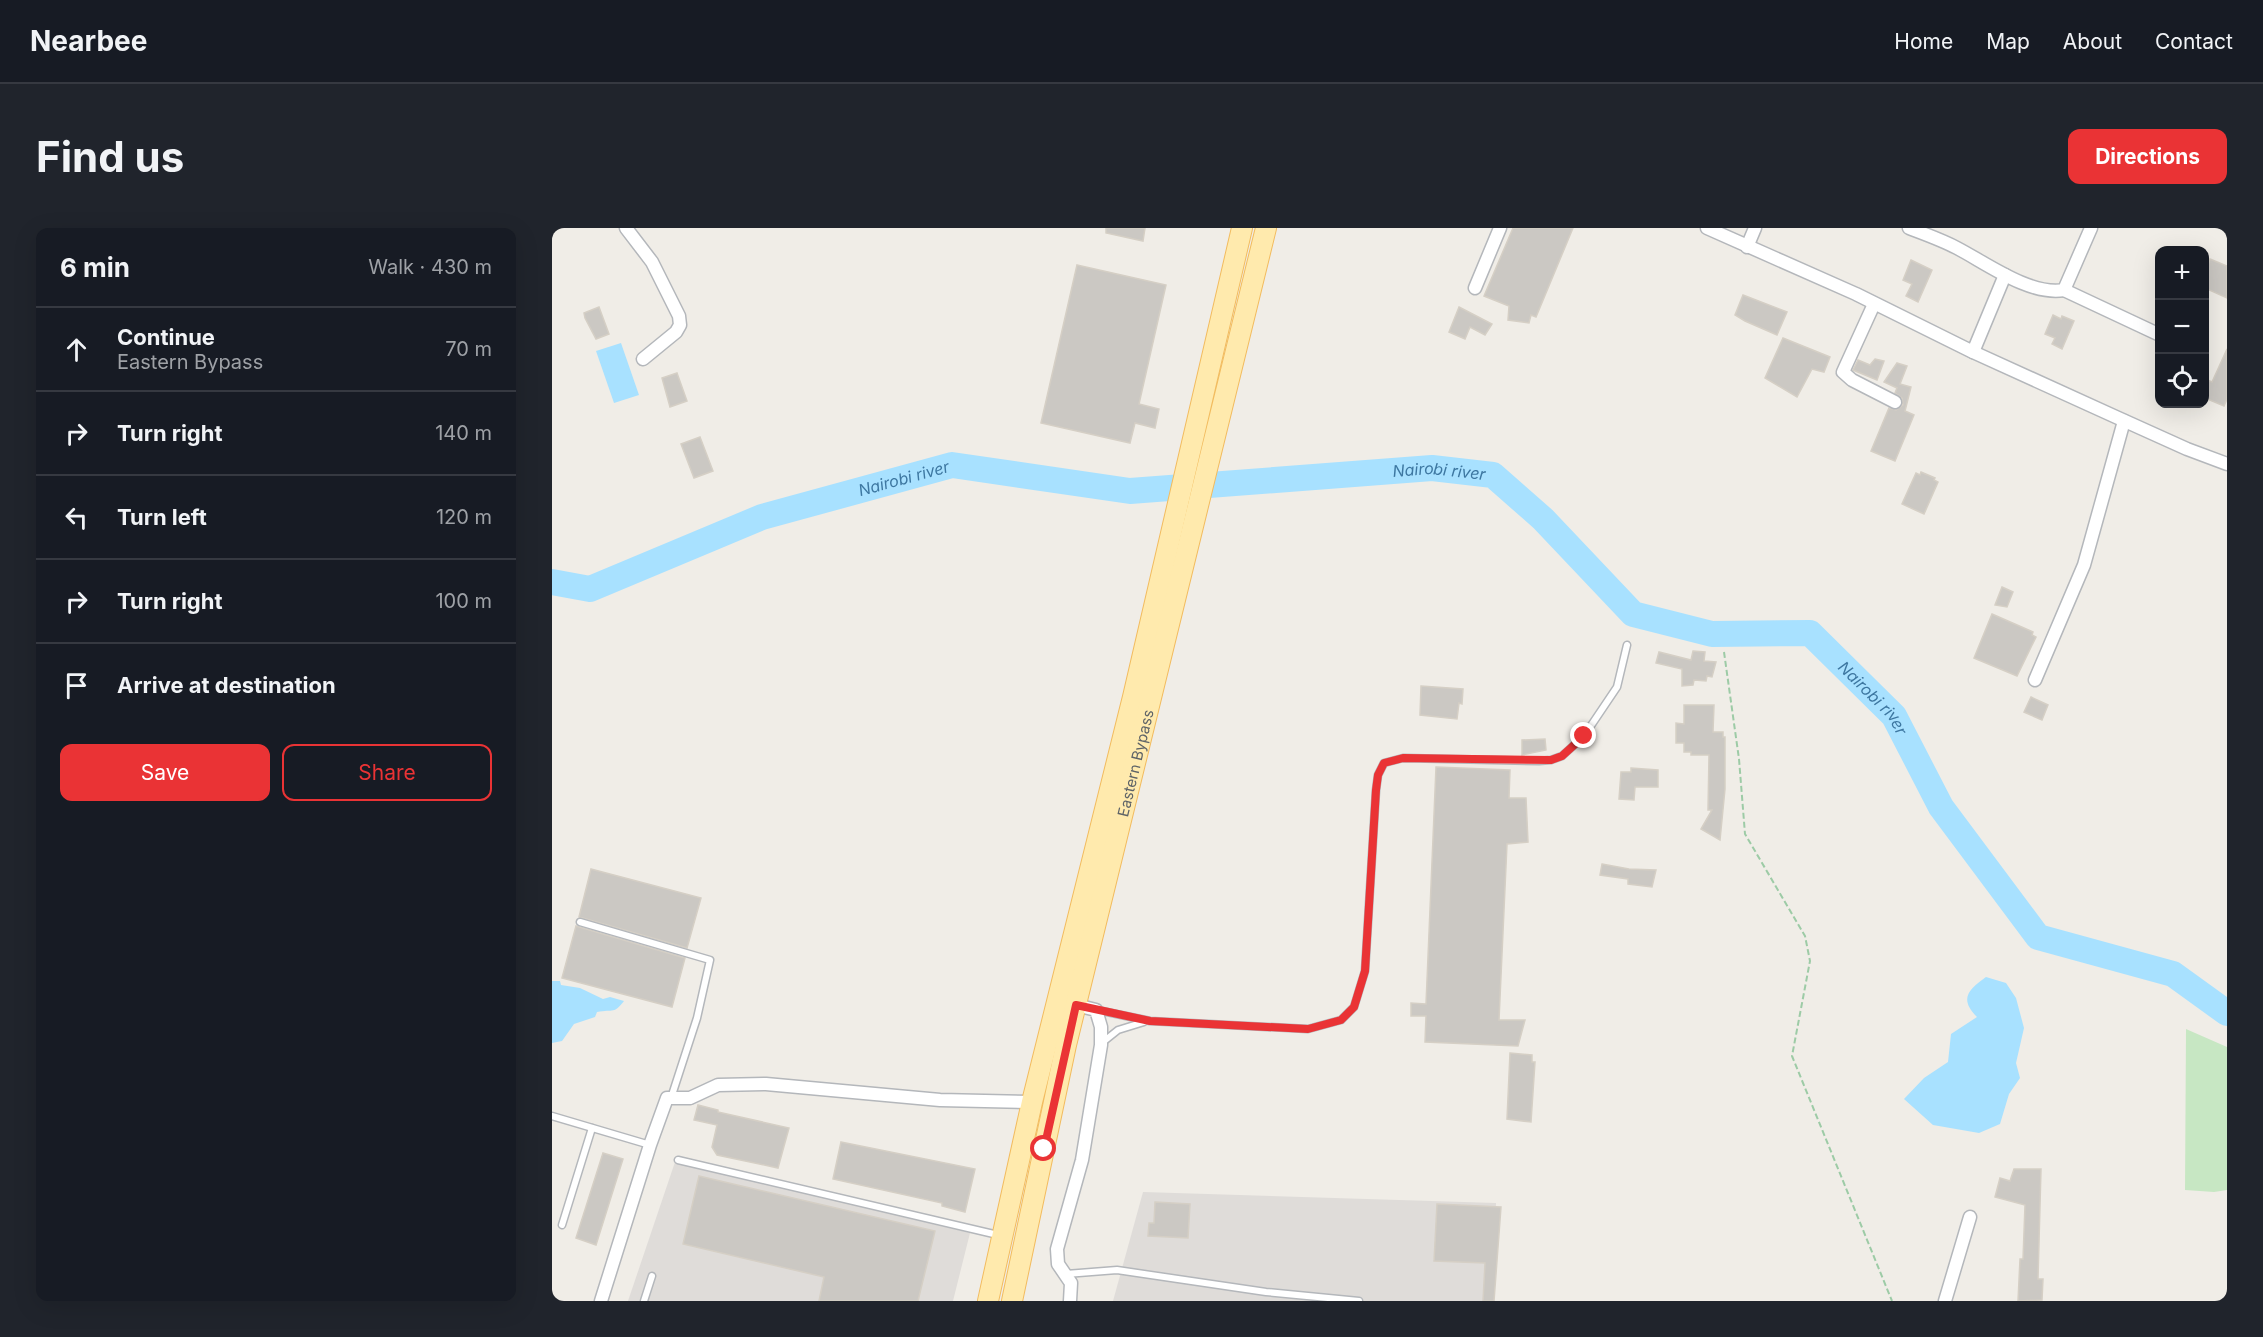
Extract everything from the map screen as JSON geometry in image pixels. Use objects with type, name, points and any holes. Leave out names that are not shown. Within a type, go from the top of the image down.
[{"type":"main road","name":"Eastern Bypass","points":[[1012,1301],[1183,529],[1193,438],[1242,228]]},
{"type":"main road","name":"Eastern Bypass","points":[[988,1301],[1032,1102],[1183,529],[1217,430],[1266,228]]},
{"type":"street","points":[[626,228],[652,262],[678,316],[680,325],[676,332],[643,359]]},
{"type":"street","points":[[1475,288],[1500,228]]},
{"type":"street","points":[[1707,228],[2124,421],[2187,449],[2226,460]]},
{"type":"street","points":[[1747,247],[1755,228]]},
{"type":"street","points":[[1909,228],[1954,246],[2005,275],[2047,291],[2064,290],[2155,333]]},
{"type":"street","points":[[2064,290],[2091,228]]},
{"type":"street","points":[[1973,352],[2005,275]]},
{"type":"street","points":[[1874,304],[1843,372],[1852,380],[1895,402]]},
{"type":"street","points":[[2035,680],[2084,565],[2124,421]]},
{"type":"street","points":[[1070,1301],[1071,1283],[1058,1264],[1057,1249],[1082,1160],[1101,1045],[1101,1026],[1096,1010],[1076,1005]]},
{"type":"street","points":[[601,1301],[667,1098],[690,1098],[718,1084],[766,1084],[940,1100],[1032,1102]]},
{"type":"street","points":[[1945,1301],[1970,1217]]},
{"type":"lane","points":[[1096,1010],[1150,1021],[1308,1029],[1341,1020],[1354,1007],[1365,971],[1376,790],[1378,775],[1384,763],[1403,758],[1551,760],[1562,756],[1584,736],[1617,687],[1627,645]]},
{"type":"lane","points":[[580,922],[710,960],[698,1018],[672,1095],[667,1098]]},
{"type":"lane","points":[[1101,1045],[1118,1030],[1134,1023],[1150,1021]]},
{"type":"lane","points":[[552,1116],[650,1145]]},
{"type":"lane","points":[[562,1225],[592,1128]]},
{"type":"lane","points":[[678,1160],[1002,1236]]},
{"type":"lane","points":[[1065,1274],[1117,1270],[1266,1292],[1359,1301]]},
{"type":"lane","points":[[644,1301],[652,1276]]},
{"type":"path","points":[[1724,652],[1739,759],[1744,834],[1805,936],[1810,961],[1792,1056],[1892,1301]]},
{"type":"shaded area","points":[[675,1162],[970,1233],[953,1301],[628,1301]]},
{"type":"shaded area","points":[[1143,1192],[1496,1203],[1493,1301],[1113,1301]]},
{"type":"green space","points":[[2186,1029],[2227,1047],[2227,1190],[2214,1192],[2185,1190]]},
{"type":"water","points":[[621,343],[639,395],[614,403],[596,351]]},
{"type":"water","points":[[1986,977],[2006,983],[2016,998],[2024,1028],[2016,1063],[2020,1078],[2009,1094],[2000,1124],[1979,1133],[1933,1125],[1904,1099],[1924,1078],[1948,1062],[1951,1034],[1977,1017],[1968,1005],[1968,995],[1974,986]]},
{"type":"water","points":[[552,981],[560,981],[561,985],[580,988],[603,999],[610,997],[624,1001],[616,1009],[597,1012],[595,1017],[574,1024],[562,1041],[552,1043]]},
{"type":"building","points":[[1106,228],[1145,228],[1143,241],[1106,233]]},
{"type":"building","points":[[1513,228],[1573,228],[1536,317],[1531,315],[1529,323],[1508,320],[1509,306],[1484,296]]},
{"type":"building","points":[[2210,259],[2227,266],[2227,298],[2209,290]]},
{"type":"building","points":[[1911,260],[1932,270],[1918,302],[1906,296],[1912,284],[1903,280]]},
{"type":"building","points":[[1077,265],[1166,285],[1139,404],[1159,409],[1155,428],[1135,423],[1130,443],[1041,423]]},
{"type":"building","points":[[1743,295],[1787,312],[1777,335],[1735,315]]},
{"type":"building","points":[[599,307],[609,334],[596,339],[584,313]]},
{"type":"building","points":[[1459,307],[1492,324],[1485,335],[1470,327],[1465,339],[1449,332]]},
{"type":"building","points":[[2053,315],[2074,321],[2062,349],[2052,344],[2055,338],[2045,334]]},
{"type":"building","points":[[1783,338],[1830,357],[1824,372],[1812,369],[1797,397],[1765,378]]},
{"type":"building","points":[[2227,349],[2227,399],[2224,406],[2209,400],[2209,381],[2212,382]]},
{"type":"building","points":[[1875,359],[1884,361],[1877,380],[1853,370],[1858,360],[1870,365]]},
{"type":"building","points":[[1897,363],[1907,366],[1900,384],[1911,387],[1905,411],[1914,415],[1895,461],[1871,451],[1889,408],[1896,410],[1903,405],[1902,398],[1895,393],[1897,388],[1884,382]]},
{"type":"building","points":[[677,373],[687,401],[670,407],[662,378]]},
{"type":"building","points":[[700,437],[713,471],[694,478],[681,444]]},
{"type":"building","points":[[1921,472],[1935,478],[1934,480],[1938,482],[1924,514],[1902,504],[1916,473],[1920,475]]},
{"type":"building","points":[[2002,587],[2013,592],[2007,607],[1995,605]]},
{"type":"building","points":[[1992,614],[2033,632],[2032,635],[2036,637],[2017,676],[1974,658]]},
{"type":"building","points":[[1693,651],[1705,652],[1704,661],[1716,662],[1712,677],[1707,676],[1706,681],[1694,680],[1693,685],[1682,686],[1682,669],[1656,663],[1659,652],[1691,660]]},
{"type":"building","points":[[1421,686],[1463,689],[1462,704],[1459,703],[1457,719],[1420,715]]},
{"type":"building","points":[[2031,697],[2048,705],[2042,720],[2024,712]]},
{"type":"building","points":[[1684,705],[1714,705],[1713,732],[1723,732],[1723,737],[1725,737],[1725,789],[1720,840],[1701,829],[1712,810],[1708,810],[1709,755],[1691,755],[1691,752],[1684,752],[1684,743],[1676,743],[1676,723],[1684,724]]},
{"type":"building","points":[[1545,739],[1546,750],[1522,755],[1522,740]]},
{"type":"building","points":[[1436,767],[1510,770],[1509,798],[1526,798],[1528,842],[1507,844],[1499,1020],[1525,1020],[1518,1046],[1425,1042],[1426,1016],[1411,1016],[1411,1003],[1426,1004]]},
{"type":"building","points":[[1631,768],[1658,770],[1658,787],[1635,787],[1634,800],[1619,799],[1621,772],[1631,772]]},
{"type":"building","points":[[1602,864],[1629,869],[1656,870],[1652,887],[1628,884],[1628,879],[1600,875]]},
{"type":"building","points":[[591,869],[701,898],[687,948],[579,917]]},
{"type":"building","points":[[576,926],[685,958],[672,1007],[562,978]]},
{"type":"building","points":[[1510,1053],[1532,1055],[1532,1062],[1535,1062],[1531,1122],[1507,1119]]},
{"type":"building","points":[[698,1105],[718,1110],[718,1112],[789,1128],[778,1168],[717,1155],[712,1147],[717,1125],[694,1120]]},
{"type":"building","points":[[841,1142],[975,1169],[965,1212],[942,1206],[942,1203],[833,1179]]},
{"type":"building","points":[[603,1153],[623,1159],[596,1245],[576,1238]]},
{"type":"building","points":[[2014,1169],[2041,1169],[2038,1279],[2043,1279],[2042,1300],[2018,1301],[2020,1259],[2023,1259],[2025,1205],[1995,1197],[2000,1178],[2010,1181]]},
{"type":"building","points":[[699,1176],[935,1231],[918,1301],[819,1301],[824,1277],[683,1244]]},
{"type":"building","points":[[1155,1202],[1190,1204],[1188,1238],[1148,1236],[1149,1223],[1154,1223]]},
{"type":"building","points":[[1437,1204],[1501,1207],[1494,1301],[1483,1301],[1485,1263],[1434,1261]]},
{"type":"waterway","name":"Nairobi river","points":[[552,582],[590,589],[762,517],[952,465],[1130,491],[1432,468],[1493,475],[1543,519],[1633,614],[1712,634],[1810,633],[1894,716],[1941,807],[2038,937],[2173,974],[2227,1013]]},
{"type":"route","points":[[1044,1149],[1076,1005],[1150,1021],[1308,1029],[1341,1020],[1354,1007],[1365,971],[1376,790],[1378,775],[1384,763],[1403,758],[1551,760],[1562,756],[1584,736]]}]
